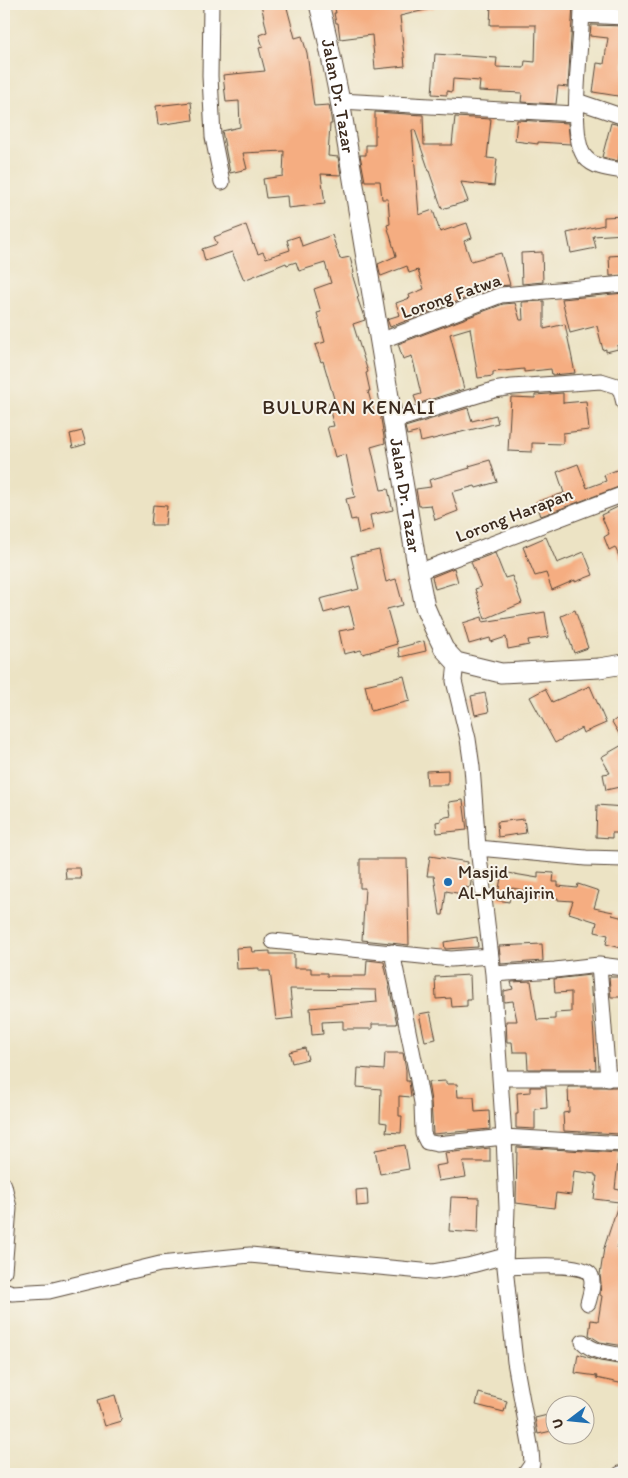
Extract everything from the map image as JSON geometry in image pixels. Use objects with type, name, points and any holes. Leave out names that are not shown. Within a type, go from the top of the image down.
[{"type":"street","points":[[211,4],[210,76],[213,136],[222,182]]},
{"type":"street","name":"Jalan Dr. Tazar","points":[[319,4],[340,101],[425,607],[444,649],[456,662]]},
{"type":"street","points":[[624,17],[583,9],[576,107],[581,148],[586,158],[602,167],[624,171]]},
{"type":"street","points":[[340,101],[576,107],[624,117]]},
{"type":"street","name":"Lorong Fatwa","points":[[380,341],[501,296],[624,284]]},
{"type":"street","points":[[393,421],[512,386],[601,381],[617,386],[621,391],[624,403]]},
{"type":"street","name":"Lorong Harapan","points":[[418,572],[624,494]]},
{"type":"street","points":[[531,1471],[528,1428],[515,1362],[505,1261],[507,1208],[493,974],[478,848],[472,767],[468,739],[454,681],[456,662],[501,673],[599,668],[624,664]]},
{"type":"street","points":[[478,848],[586,858],[624,859]]},
{"type":"street","points":[[273,941],[451,959],[490,956]]},
{"type":"street","points":[[392,952],[418,1075],[424,1134],[430,1144],[504,1137],[624,1144]]},
{"type":"street","points":[[493,974],[599,965],[624,968]]},
{"type":"street","points":[[599,965],[608,1079]]},
{"type":"street","points":[[500,1078],[624,1078]]},
{"type":"street","points":[[4,1185],[9,1208],[4,1271]]},
{"type":"street","points":[[4,1290],[12,1292],[49,1291],[160,1264],[250,1255],[433,1272],[505,1261],[574,1266],[586,1269],[591,1274],[592,1279],[588,1303]]},
{"type":"street","points":[[583,1342],[587,1347],[597,1351],[624,1356]]},
{"type":"street","points":[[620,1474],[624,1473]]},
{"type":"building","points":[[261,4],[286,4],[295,38],[302,36],[307,53],[314,106],[329,105],[332,124],[330,124],[328,156],[338,157],[341,175],[321,174],[325,204],[288,208],[287,196],[266,198],[263,179],[283,176],[284,151],[243,153],[247,169],[230,173],[222,131],[240,127],[239,101],[226,102],[223,75],[265,71],[259,48],[263,47],[259,35],[267,32]]},
{"type":"building","points":[[334,4],[434,4],[434,8],[400,16],[405,66],[375,69],[372,35],[340,39],[338,23],[336,23],[334,13],[336,13]]},
{"type":"building","points":[[491,4],[573,4],[568,87],[558,86],[556,104],[521,102],[522,93],[479,91],[480,81],[453,79],[452,92],[447,91],[447,95],[432,94],[435,54],[497,58],[496,67],[524,68],[525,61],[535,62],[536,25],[490,25]]},
{"type":"building","points":[[591,25],[624,26],[624,97],[593,92],[597,63],[604,64],[608,38],[590,36]]},
{"type":"building","points":[[191,102],[193,120],[158,125],[156,106]]},
{"type":"building","points":[[375,112],[423,115],[424,145],[452,145],[455,117],[491,119],[487,158],[497,159],[494,186],[461,182],[468,201],[442,209],[415,130],[412,130],[419,215],[433,210],[440,232],[467,223],[472,238],[464,241],[471,261],[501,253],[510,285],[498,286],[390,327],[387,319],[400,315],[396,303],[410,298],[409,295],[424,289],[418,270],[409,273],[407,266],[381,276],[380,274],[378,264],[396,256],[387,225],[390,224],[388,199],[382,199],[380,181],[365,181],[360,155],[366,155],[366,145],[375,145]]},
{"type":"building","points":[[517,120],[568,123],[570,144],[538,142],[538,144],[515,141]]},
{"type":"building","points":[[611,123],[624,126],[618,161],[602,157]]},
{"type":"building","points":[[624,216],[624,234],[593,236],[596,248],[571,253],[567,233],[604,225],[604,217]]},
{"type":"building","points":[[246,225],[258,254],[263,252],[266,258],[290,250],[287,240],[299,236],[302,246],[332,235],[340,259],[350,257],[354,273],[352,274],[359,297],[357,297],[365,320],[353,324],[368,372],[366,373],[370,391],[368,391],[374,414],[380,413],[385,443],[371,447],[381,490],[388,489],[393,510],[370,515],[373,530],[359,534],[356,519],[351,520],[346,499],[355,497],[346,454],[335,457],[327,427],[334,426],[328,404],[335,402],[323,361],[321,362],[315,345],[325,342],[317,313],[321,312],[314,289],[331,283],[325,263],[299,271],[296,262],[287,265],[286,263],[244,280],[232,252],[205,261],[202,249],[217,244],[214,237]]},
{"type":"building","points":[[542,252],[543,282],[522,284],[521,253]]},
{"type":"building","points":[[624,255],[624,275],[610,276],[609,256]]},
{"type":"building","points":[[624,293],[624,344],[617,346],[618,349],[606,352],[606,349],[603,350],[597,326],[570,333],[562,299]]},
{"type":"building","points":[[544,301],[544,329],[565,324],[575,373],[552,375],[551,369],[524,372],[524,369],[493,372],[493,376],[478,378],[470,328],[450,334],[464,389],[417,404],[414,396],[421,394],[412,356],[403,359],[398,344],[503,304],[515,303],[520,320],[523,320],[522,302]]},
{"type":"building","points":[[563,393],[563,403],[586,401],[589,430],[563,433],[563,444],[532,443],[532,452],[508,451],[511,397],[535,398],[535,395]]},
{"type":"building","points":[[468,408],[472,421],[496,415],[498,423],[421,442],[419,432],[407,435],[405,427]]},
{"type":"building","points":[[82,431],[86,444],[73,448],[70,434]]},
{"type":"building","points":[[490,460],[497,482],[452,492],[458,511],[435,520],[431,505],[419,506],[416,489],[431,487],[429,480]]},
{"type":"building","points":[[578,464],[587,488],[606,481],[604,475],[624,467],[624,485],[541,516],[536,502],[564,493],[557,472]]},
{"type":"building","points":[[624,504],[624,568],[615,547],[609,550],[604,537],[609,534],[601,515]]},
{"type":"building","points":[[153,505],[167,506],[165,525],[151,525]]},
{"type":"building","points":[[546,537],[557,563],[584,552],[593,575],[552,590],[546,573],[535,576],[523,547]]},
{"type":"building","points":[[379,550],[386,582],[396,579],[403,605],[387,609],[397,644],[363,654],[361,650],[344,654],[339,631],[355,628],[349,606],[324,613],[320,599],[359,589],[351,556]]},
{"type":"building","points":[[495,553],[505,578],[512,576],[522,603],[485,619],[475,589],[481,587],[471,562]]},
{"type":"building","points":[[454,568],[458,582],[435,589],[432,577]]},
{"type":"building","points":[[575,610],[588,648],[574,653],[561,616]]},
{"type":"building","points":[[545,612],[549,637],[528,640],[529,645],[508,649],[506,637],[491,642],[490,638],[469,644],[463,623],[482,617],[483,622]]},
{"type":"building","points":[[424,641],[426,651],[400,657],[398,648]]},
{"type":"building","points":[[404,676],[410,701],[371,711],[365,685]]},
{"type":"building","points":[[590,686],[606,723],[583,733],[581,728],[555,743],[530,697],[545,689],[552,702]]},
{"type":"building","points":[[485,693],[489,712],[475,715],[471,696]]},
{"type":"building","points":[[624,714],[624,742],[612,722]]},
{"type":"building","points":[[624,744],[624,786],[606,790],[603,774],[610,773],[601,757]]},
{"type":"building","points":[[448,770],[448,785],[427,785],[426,771]]},
{"type":"building","points":[[463,800],[467,830],[437,833],[436,822],[441,821],[441,818],[451,816],[449,802]]},
{"type":"building","points":[[597,805],[624,807],[624,833],[612,833],[612,838],[596,837]]},
{"type":"building","points":[[524,819],[526,833],[498,837],[497,822]]},
{"type":"building","name":"Masjid Al-Muhajirin","points":[[430,856],[468,862],[466,875],[472,876],[470,888],[464,887],[462,894],[446,891],[443,915],[440,915],[434,876],[427,876]]},
{"type":"building","points":[[360,859],[407,859],[409,945],[362,940],[365,888],[360,888]]},
{"type":"building","points":[[65,868],[80,868],[81,879],[66,879]]},
{"type":"building","points":[[502,872],[538,878],[538,872],[554,873],[553,882],[558,882],[558,886],[577,888],[578,884],[599,891],[594,908],[613,912],[612,915],[624,918],[624,934],[621,948],[606,944],[608,935],[595,932],[597,922],[569,913],[573,901],[534,897],[534,892],[512,888],[509,902],[497,900]]},
{"type":"building","points":[[477,937],[478,947],[445,949],[444,942]]},
{"type":"building","points":[[542,944],[543,961],[501,964],[499,946]]},
{"type":"building","points":[[251,947],[252,952],[270,951],[270,954],[294,954],[294,968],[311,968],[311,973],[327,973],[327,976],[366,976],[367,960],[384,962],[397,1024],[372,1024],[372,1029],[343,1029],[343,1021],[322,1022],[323,1034],[312,1035],[310,1008],[377,1002],[376,990],[290,989],[293,1018],[276,1020],[270,971],[259,971],[259,968],[237,969],[236,948]]},
{"type":"building","points":[[470,975],[471,1000],[467,1000],[467,1006],[452,1007],[451,998],[436,999],[435,977]]},
{"type":"building","points":[[590,975],[596,1069],[528,1069],[527,1052],[513,1052],[512,1042],[507,1042],[506,1021],[517,1021],[513,1001],[504,1002],[504,991],[513,989],[511,982],[531,981],[537,1020],[555,1019],[555,1013],[571,1012],[571,992],[555,993],[554,979]]},
{"type":"building","points":[[609,977],[624,977],[623,997],[611,997]]},
{"type":"building","points":[[430,1012],[436,1039],[425,1041],[419,1014]]},
{"type":"building","points":[[305,1048],[308,1059],[292,1063],[289,1052]]},
{"type":"building","points":[[385,1053],[403,1053],[406,1081],[409,1081],[411,1097],[399,1096],[399,1116],[402,1116],[401,1133],[386,1132],[387,1123],[380,1122],[381,1089],[357,1087],[358,1068],[384,1070]]},
{"type":"building","points":[[446,1081],[446,1084],[457,1084],[458,1097],[474,1097],[475,1112],[489,1111],[490,1129],[433,1134],[428,1082]]},
{"type":"building","points":[[530,1087],[546,1087],[547,1108],[535,1109],[535,1129],[516,1128],[516,1114],[518,1114],[517,1093],[530,1092]]},
{"type":"building","points":[[568,1087],[620,1087],[620,1111],[624,1112],[624,1130],[620,1130],[620,1134],[564,1131],[563,1113],[569,1112]]},
{"type":"building","points":[[405,1145],[409,1169],[380,1174],[375,1150]]},
{"type":"building","points":[[517,1147],[619,1153],[615,1189],[624,1191],[624,1227],[617,1248],[624,1249],[624,1346],[600,1342],[589,1335],[591,1320],[598,1321],[602,1296],[600,1295],[600,1275],[604,1248],[619,1202],[594,1199],[597,1176],[595,1174],[574,1171],[571,1195],[556,1193],[554,1208],[516,1203]]},
{"type":"building","points":[[490,1148],[490,1162],[463,1162],[466,1177],[438,1181],[435,1166],[447,1164],[445,1153]]},
{"type":"building","points":[[367,1189],[368,1205],[357,1206],[356,1190]]},
{"type":"building","points":[[451,1197],[479,1198],[478,1233],[449,1231]]},
{"type":"building","points":[[578,1354],[600,1361],[624,1365],[624,1384],[596,1378],[597,1376],[575,1373]]},
{"type":"building","points":[[479,1393],[507,1401],[504,1412],[476,1405]]},
{"type":"building","points":[[115,1395],[122,1421],[105,1426],[97,1400]]},
{"type":"building","points":[[546,1415],[546,1432],[538,1434],[535,1418]]},
{"type":"place","name":"Masjid Al-Muhajirin","points":[[448,882]]},
{"type":"district","name":"BULURAN KENALI","points":[[349,407]]}]
